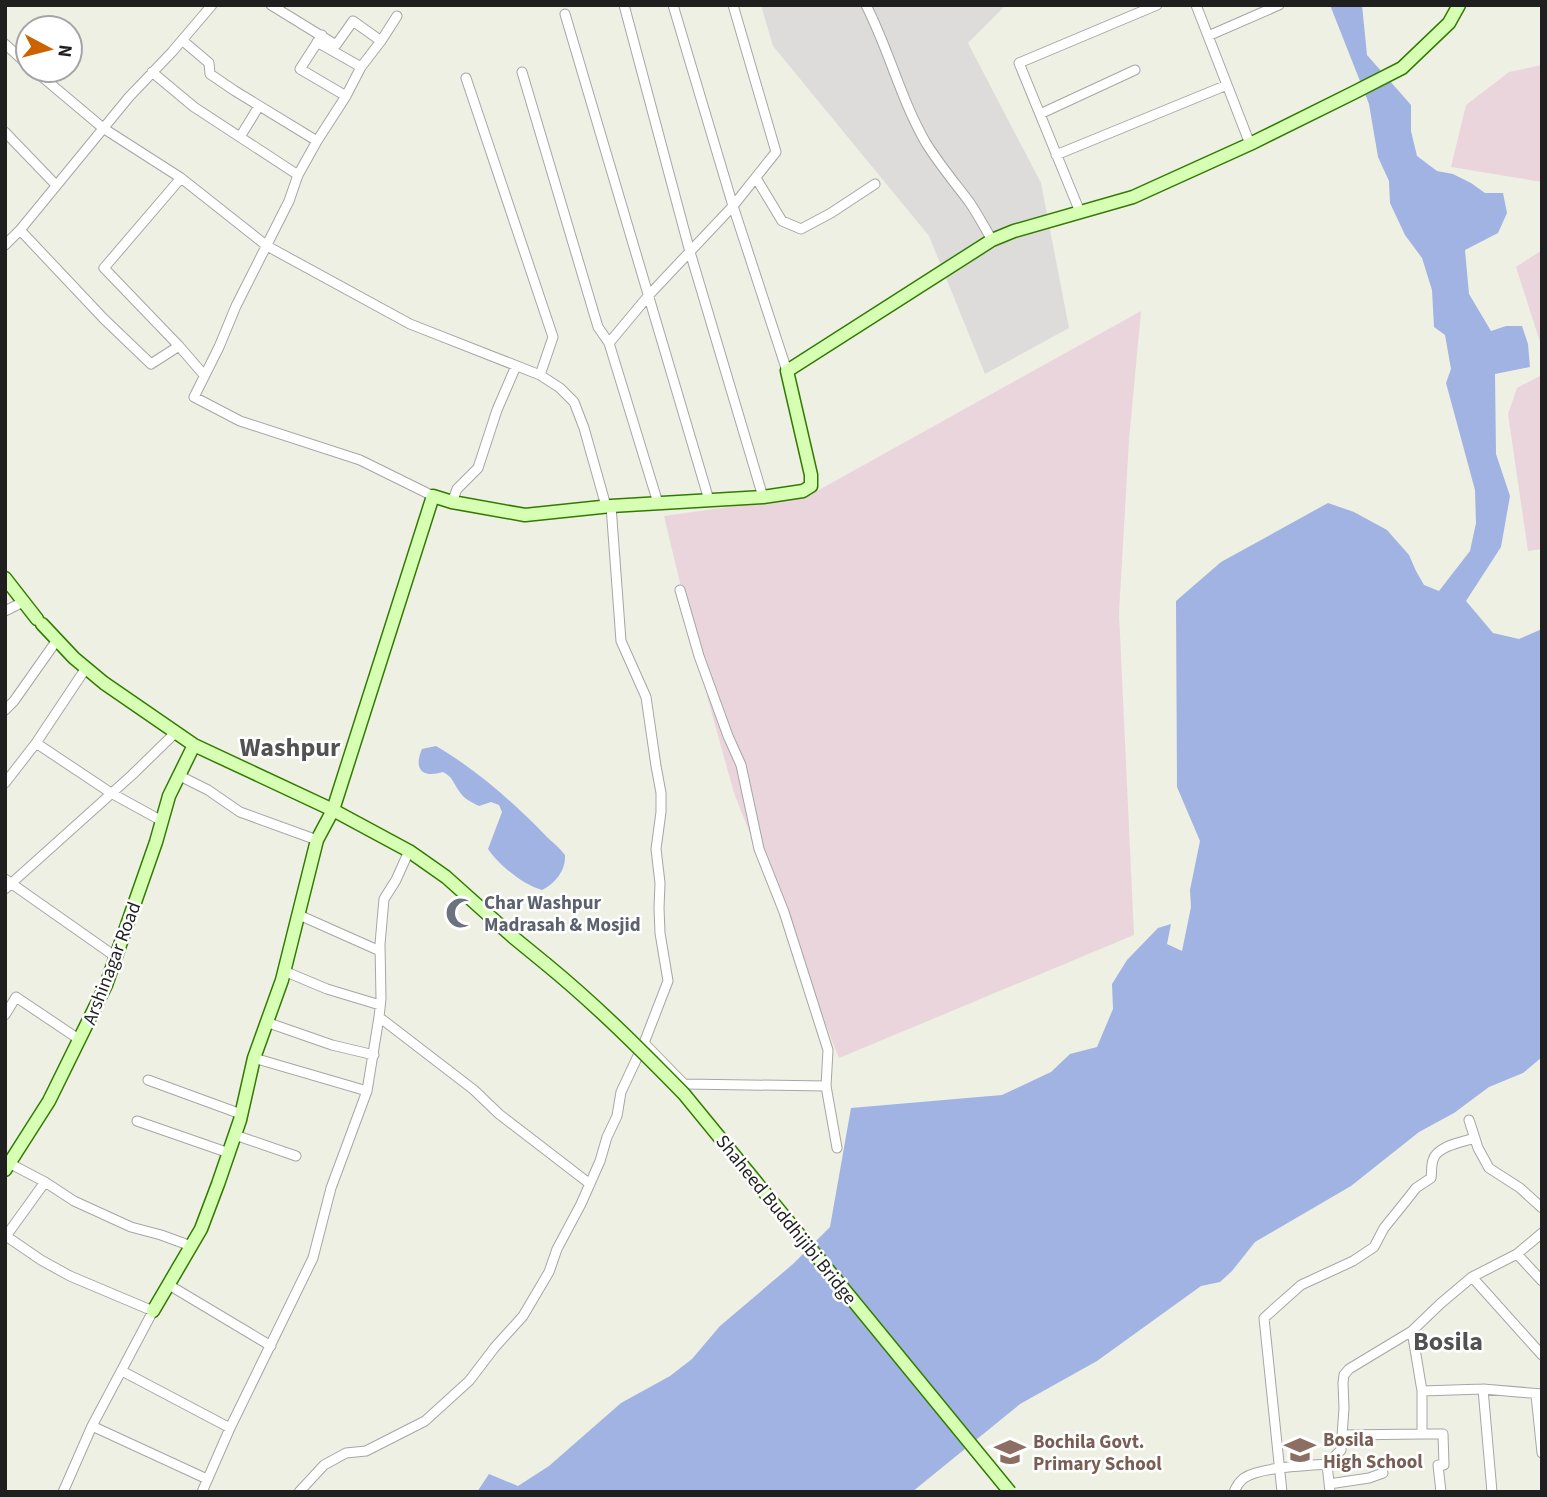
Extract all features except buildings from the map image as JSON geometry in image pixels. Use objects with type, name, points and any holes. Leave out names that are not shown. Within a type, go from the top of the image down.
[{"type":"street","points":[[5,245],[103,128],[212,5]]},
{"type":"street","points":[[271,5],[361,67]]},
{"type":"street","points":[[624,5],[690,252],[763,497]]},
{"type":"street","points":[[397,16],[382,41],[361,67],[298,176],[289,201],[194,397],[240,421],[360,460],[433,496],[525,515],[608,506],[763,497],[803,491],[811,486],[811,475],[787,370],[733,206],[673,5]]},
{"type":"street","points":[[610,344],[649,295],[733,206],[776,152],[733,5]]},
{"type":"street","points":[[866,5],[915,122],[941,166],[972,206],[992,240]]},
{"type":"street","points":[[1080,212],[1019,63],[1157,5]]},
{"type":"street","points":[[1196,5],[1250,144]]},
{"type":"street","points":[[1208,36],[1279,5]]},
{"type":"street","points":[[787,370],[992,240],[1014,231],[1133,197],[1250,144],[1402,68],[1449,23],[1459,5]]},
{"type":"street","points":[[565,14],[709,500]]},
{"type":"street","points":[[320,39],[336,45],[353,21],[382,41]]},
{"type":"street","points":[[320,39],[300,69],[346,96]]},
{"type":"street","points":[[182,40],[209,63],[210,74],[317,141]]},
{"type":"street","points":[[1040,114],[1135,70]]},
{"type":"street","points":[[152,72],[194,107],[298,176]]},
{"type":"street","points":[[522,72],[598,327],[610,344],[658,503]]},
{"type":"street","points":[[466,78],[553,337],[540,375]]},
{"type":"street","points":[[51,84],[103,128],[181,178],[267,246],[410,324],[540,375],[575,402],[608,506],[621,641],[646,697],[661,793],[656,849],[660,883],[660,933],[668,981],[621,1092],[617,1116],[590,1184],[557,1249],[549,1272],[530,1305],[469,1381],[425,1421],[366,1451],[346,1453],[324,1465],[299,1492]]},
{"type":"street","points":[[1056,155],[1227,85]]},
{"type":"street","points":[[240,137],[259,106]]},
{"type":"street","points":[[5,132],[56,185]]},
{"type":"street","points":[[181,178],[104,268],[204,375]]},
{"type":"street","points":[[756,178],[782,221],[801,229],[875,184]]},
{"type":"street","points":[[20,230],[104,319],[151,364],[179,346]]},
{"type":"street","points":[[452,502],[457,489],[478,468],[516,366]]},
{"type":"street","points":[[62,1492],[121,1371],[201,1229],[242,1114],[254,1058],[284,971],[317,840],[333,810],[433,496]]},
{"type":"street","name":"Shaheed Buddhijibi Bridge","points":[[5,578],[57,640],[104,683],[194,745],[333,810],[409,851],[446,877],[591,1001],[684,1094],[1010,1492]]},
{"type":"street","points":[[680,590],[699,656],[741,765],[760,849],[784,912],[828,1050],[826,1086],[837,1148]]},
{"type":"street","points":[[5,611],[23,602]]},
{"type":"street","points":[[5,710],[57,640]]},
{"type":"street","points":[[5,783],[36,743],[86,668]]},
{"type":"street","points":[[116,957],[7,884],[173,735]]},
{"type":"street","points":[[36,743],[111,793],[162,821]]},
{"type":"street","name":"Arshinagar Road","points":[[7,1165],[49,1101],[106,985],[151,857],[169,796],[194,745]]},
{"type":"street","points":[[178,775],[208,790],[240,812],[317,840]]},
{"type":"street","points":[[202,1492],[230,1428],[313,1258],[331,1188],[367,1091],[379,1017],[384,900],[409,851]]},
{"type":"street","points":[[299,915],[380,951]]},
{"type":"street","points":[[284,971],[327,989],[380,1005]]},
{"type":"street","points":[[5,1015],[16,997],[80,1040]]},
{"type":"street","points":[[379,1017],[590,1184]]},
{"type":"street","points":[[266,1022],[331,1045],[374,1055]]},
{"type":"street","points":[[643,1043],[684,1084],[826,1086]]},
{"type":"street","points":[[254,1058],[367,1091]]},
{"type":"street","points":[[148,1080],[242,1114]]},
{"type":"street","points":[[1469,1120],[1478,1148],[1489,1168],[1520,1188],[1542,1208]]},
{"type":"street","points":[[137,1121],[229,1153]]},
{"type":"street","points":[[235,1135],[296,1156]]},
{"type":"street","points":[[1282,1492],[1264,1318],[1301,1285],[1353,1261],[1374,1247],[1384,1228],[1416,1188],[1431,1178],[1433,1158],[1448,1147],[1475,1138]]},
{"type":"street","points":[[7,1165],[131,1227],[191,1246]]},
{"type":"street","points":[[45,1182],[6,1236],[70,1276],[153,1311]]},
{"type":"street","points":[[1234,1492],[1244,1478],[1252,1474],[1327,1464],[1341,1450],[1344,1375],[1349,1369],[1412,1331],[1472,1277],[1517,1254],[1542,1233]]},
{"type":"street","points":[[1517,1254],[1542,1280]]},
{"type":"street","points":[[1472,1277],[1542,1354]]},
{"type":"street","points":[[169,1285],[271,1346]]},
{"type":"street","points":[[1412,1331],[1423,1391],[1422,1434]]},
{"type":"street","points":[[121,1371],[230,1428]]},
{"type":"street","points":[[1423,1391],[1483,1389],[1539,1394],[1542,1453]]},
{"type":"street","points":[[1483,1389],[1492,1492]]},
{"type":"street","points":[[92,1426],[207,1479]]},
{"type":"street","points":[[1343,1435],[1443,1434],[1444,1465],[1438,1465],[1441,1492]]},
{"type":"street","points":[[1327,1464],[1330,1488],[1383,1473]]},
{"type":"shaded area","points":[[761,5],[1006,5],[968,43],[1041,183],[1069,328],[985,374],[929,236],[773,46]]},
{"type":"shaded area","points":[[1542,65],[1542,182],[1451,167],[1466,105],[1509,72]]},
{"type":"shaded area","points":[[1542,250],[1542,348],[1516,267]]},
{"type":"shaded area","points":[[1141,311],[1129,440],[1119,613],[1134,935],[839,1058],[734,793],[707,696],[664,516],[808,496]]},
{"type":"shaded area","points":[[1542,375],[1542,549],[1528,551],[1508,414],[1517,388]]},
{"type":"water","points":[[1330,5],[1362,5],[1367,55],[1411,105],[1411,131],[1417,156],[1437,171],[1453,174],[1485,193],[1503,193],[1507,213],[1498,233],[1465,250],[1469,294],[1491,331],[1506,326],[1522,326],[1528,344],[1530,367],[1495,374],[1496,454],[1510,496],[1501,547],[1466,601],[1493,633],[1519,639],[1542,629],[1542,1057],[1523,1073],[1489,1087],[1454,1113],[1419,1132],[1351,1186],[1255,1242],[1220,1282],[1201,1286],[1097,1361],[1020,1404],[912,1492],[477,1492],[489,1474],[518,1486],[549,1466],[621,1403],[670,1376],[692,1359],[720,1326],[793,1264],[830,1227],[851,1108],[1002,1095],[1051,1072],[1070,1054],[1097,1047],[1113,1009],[1112,984],[1127,960],[1158,928],[1171,924],[1167,944],[1182,951],[1200,841],[1177,787],[1176,601],[1221,562],[1328,503],[1354,512],[1387,530],[1409,555],[1424,585],[1439,591],[1470,551],[1476,523],[1475,490],[1446,383],[1451,369],[1445,335],[1434,327],[1432,290],[1422,258],[1405,235],[1390,203],[1389,181],[1378,157],[1369,104]]},
{"type":"water","points":[[436,746],[494,787],[563,852],[564,866],[552,884],[542,890],[527,884],[505,868],[488,849],[502,812],[499,805],[491,802],[479,806],[463,796],[451,778],[443,772],[430,774],[422,771],[419,767],[419,756],[422,749]]},
{"type":"place","name":"Char Washpur Madrasah & Mosjid","points":[[461,913]]},
{"type":"place","name":"Bosila High School","points":[[1300,1450]]},
{"type":"place","name":"Bochila Govt. Primary School","points":[[1010,1452]]},
{"type":"district","name":"Washpur","points":[[290,747]]},
{"type":"district","name":"Bosila","points":[[1448,1341]]}]
